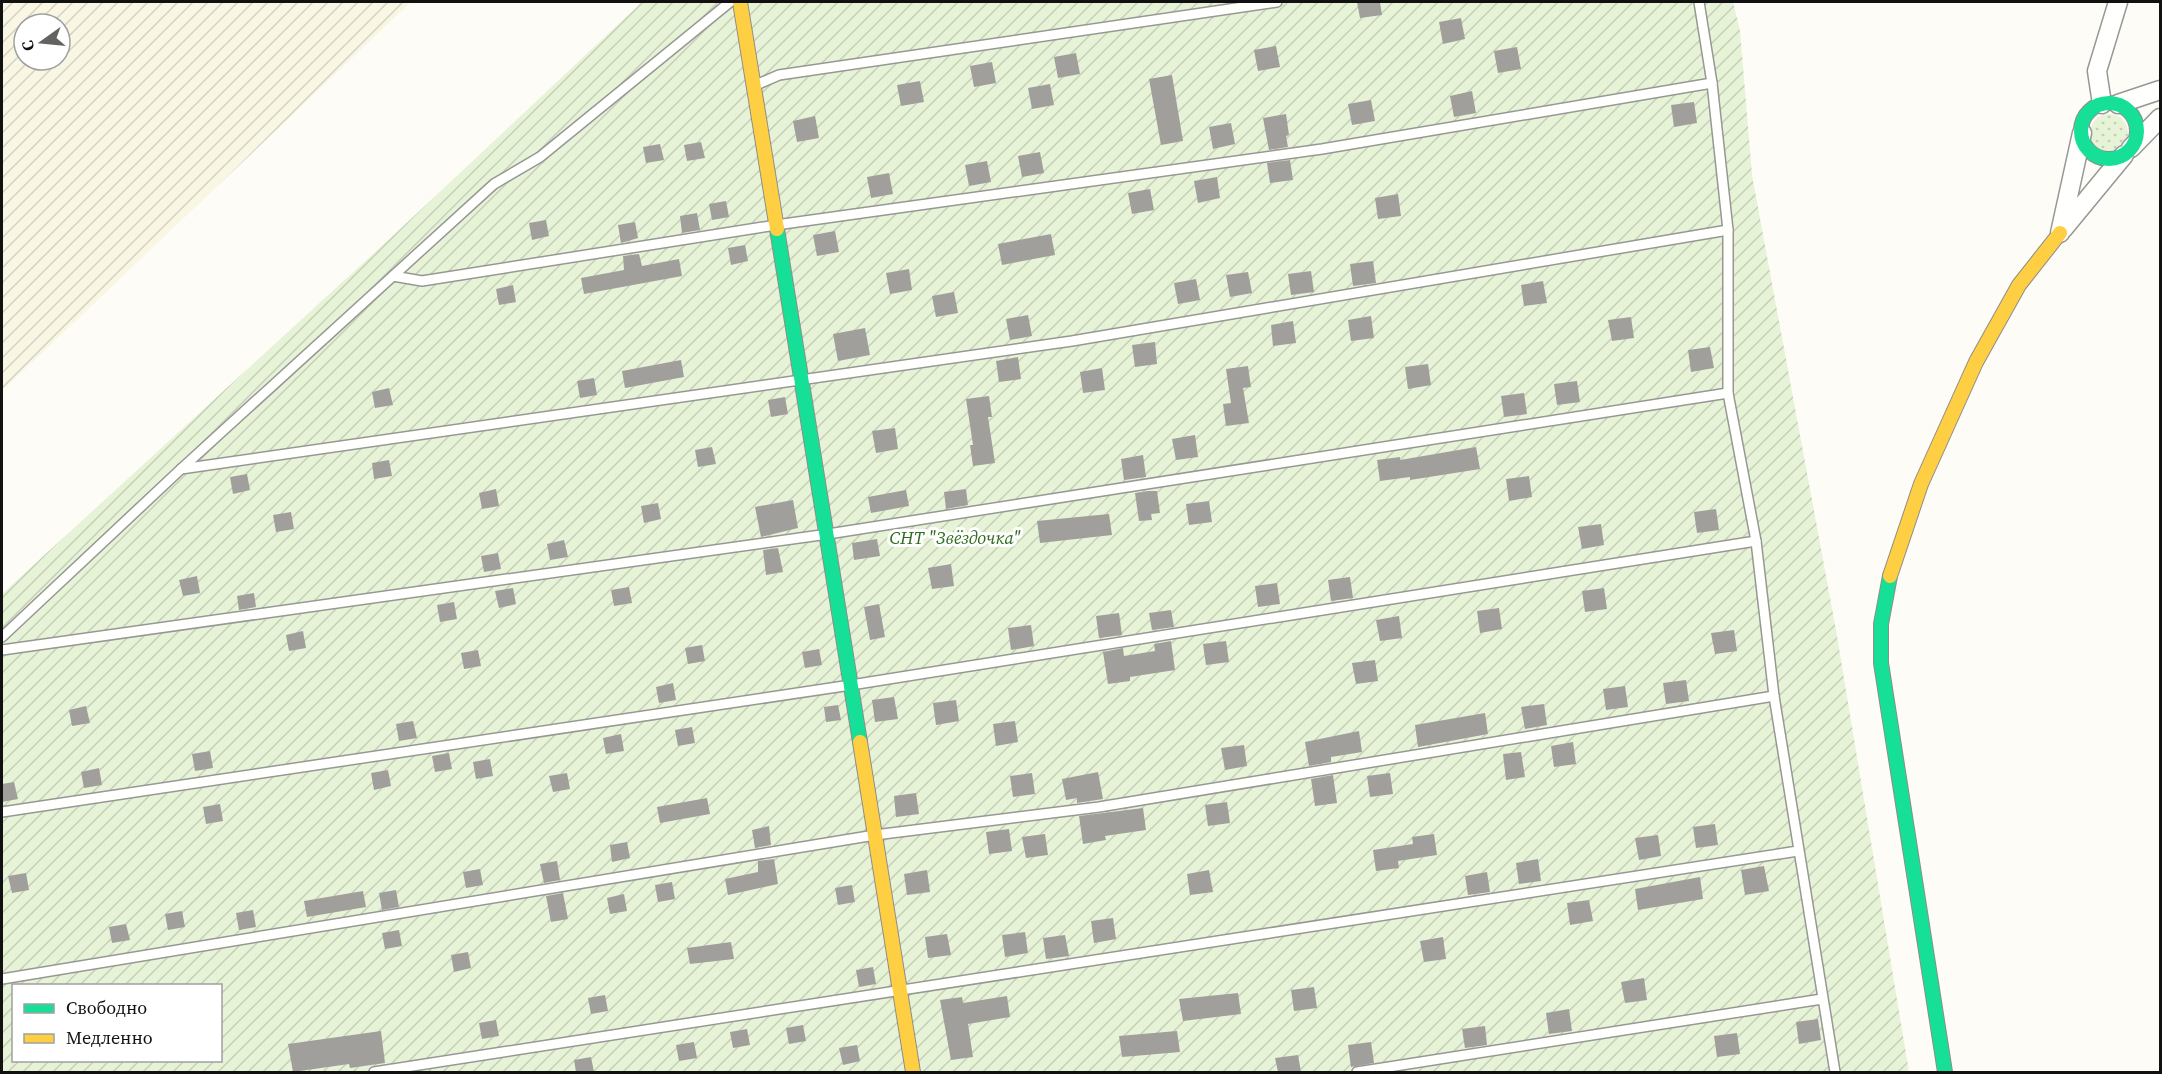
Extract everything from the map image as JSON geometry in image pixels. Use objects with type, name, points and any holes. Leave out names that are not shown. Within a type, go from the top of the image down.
[{"type":"street","points":[[740,2],[828,534],[913,1072]]},
{"type":"street","points":[[2082,133],[2089,150],[2097,156],[2116,159],[2128,152],[2136,140],[2136,123],[2132,115],[2110,104],[2097,71],[2118,2]]},
{"type":"street","points":[[2060,233],[2087,115],[2110,104],[2160,90]]},
{"type":"street","points":[[1946,1072],[1887,712],[1881,663],[1884,601],[1900,542],[1921,484],[1976,363],[2019,285],[2128,152],[2160,118]]},
{"type":"lane","points":[[2,638],[181,469],[494,184],[540,157],[730,2]]},
{"type":"lane","points":[[754,86],[779,75],[1277,2]]},
{"type":"lane","points":[[1699,2],[1713,83],[1728,230],[1728,393],[1756,541],[1774,696],[1835,1072]]},
{"type":"lane","points":[[393,276],[422,281],[776,225],[1322,149],[1713,83]]},
{"type":"lane","points":[[181,469],[1072,341],[1728,230]]},
{"type":"lane","points":[[2,650],[828,534],[1728,393]]},
{"type":"lane","points":[[2,812],[851,685],[1756,541]]},
{"type":"lane","points":[[2,979],[875,835],[1099,807],[1774,696]]},
{"type":"lane","points":[[374,1072],[1798,851]]},
{"type":"lane","points":[[1357,1072],[1822,999]]},
{"type":"shaded area","points":[[2,2],[411,2],[2,391]]},
{"type":"green space","name":"СНТ \"Звёздочка\"","points":[[642,2],[1733,2],[1740,31],[1752,175],[1836,630],[1909,1072],[2,1072],[2,594],[397,232]]},
{"type":"green space","points":[[2109,114],[2123,119],[2128,133],[2123,147],[2109,152],[2095,147],[2090,133],[2095,119]]},
{"type":"building","points":[[1357,2],[1380,2],[1382,15],[1360,18]]},
{"type":"building","points":[[1461,18],[1465,39],[1443,44],[1439,22]]},
{"type":"building","points":[[1276,46],[1280,67],[1258,71],[1254,50]]},
{"type":"building","points":[[1517,47],[1521,69],[1498,73],[1494,51]]},
{"type":"building","points":[[1076,53],[1080,74],[1058,78],[1054,57]]},
{"type":"building","points":[[992,62],[996,83],[974,87],[970,66]]},
{"type":"building","points":[[1172,75],[1183,141],[1161,145],[1149,79]]},
{"type":"building","points":[[920,81],[924,102],[901,106],[897,85]]},
{"type":"building","points":[[1050,84],[1054,105],[1032,109],[1028,88]]},
{"type":"building","points":[[1472,91],[1476,113],[1454,117],[1450,96]]},
{"type":"building","points":[[1371,100],[1375,121],[1352,125],[1348,104]]},
{"type":"building","points":[[1694,102],[1697,123],[1674,127],[1671,105]]},
{"type":"building","points":[[1286,114],[1288,147],[1269,150],[1263,118]]},
{"type":"building","points":[[815,116],[819,138],[797,142],[793,121]]},
{"type":"building","points":[[1231,123],[1235,144],[1213,149],[1209,127]]},
{"type":"building","points":[[701,142],[705,158],[687,161],[684,145]]},
{"type":"building","points":[[660,144],[664,160],[646,163],[643,147]]},
{"type":"building","points":[[1040,152],[1044,173],[1022,177],[1018,156]]},
{"type":"building","points":[[1290,160],[1293,180],[1270,183],[1267,163]]},
{"type":"building","points":[[987,161],[991,182],[969,186],[965,165]]},
{"type":"building","points":[[889,173],[893,194],[871,198],[867,177]]},
{"type":"building","points":[[1217,177],[1220,198],[1198,203],[1194,181]]},
{"type":"building","points":[[1150,189],[1154,210],[1132,214],[1128,193]]},
{"type":"building","points":[[1398,194],[1401,216],[1378,219],[1375,198]]},
{"type":"building","points":[[726,201],[729,217],[712,220],[709,204]]},
{"type":"building","points":[[697,213],[700,230],[682,233],[680,216]]},
{"type":"building","points":[[546,220],[549,236],[532,240],[529,223]]},
{"type":"building","points":[[635,222],[638,238],[621,243],[618,225]]},
{"type":"building","points":[[835,231],[839,252],[817,256],[813,235]]},
{"type":"building","points":[[1051,234],[1055,255],[1002,265],[998,244]]},
{"type":"building","points":[[745,245],[748,261],[731,265],[728,248]]},
{"type":"building","points":[[639,254],[642,266],[679,259],[682,276],[584,294],[581,278],[624,270],[623,256]]},
{"type":"building","points":[[1373,261],[1376,283],[1353,286],[1350,264]]},
{"type":"building","points":[[909,269],[912,290],[890,294],[886,273]]},
{"type":"building","points":[[1311,271],[1314,292],[1291,295],[1288,274]]},
{"type":"building","points":[[1248,272],[1252,293],[1230,297],[1226,275]]},
{"type":"building","points":[[1196,279],[1200,300],[1178,304],[1174,283]]},
{"type":"building","points":[[1543,281],[1547,303],[1524,306],[1521,285]]},
{"type":"building","points":[[513,285],[516,302],[499,305],[496,289]]},
{"type":"building","points":[[954,292],[958,313],[936,317],[932,296]]},
{"type":"building","points":[[1028,315],[1032,336],[1010,340],[1006,319]]},
{"type":"building","points":[[1371,316],[1374,338],[1351,341],[1348,320]]},
{"type":"building","points":[[1631,317],[1634,338],[1612,341],[1608,320]]},
{"type":"building","points":[[1293,321],[1296,343],[1273,346],[1271,325]]},
{"type":"building","points":[[865,328],[870,355],[838,361],[833,334]]},
{"type":"building","points":[[1155,342],[1157,364],[1135,367],[1132,345]]},
{"type":"building","points":[[1710,347],[1714,368],[1691,372],[1688,350]]},
{"type":"building","points":[[1018,357],[1021,379],[999,382],[996,361]]},
{"type":"building","points":[[681,360],[684,377],[625,388],[622,371]]},
{"type":"building","points":[[1428,364],[1431,385],[1408,389],[1405,367]]},
{"type":"building","points":[[1248,366],[1251,387],[1243,388],[1249,423],[1226,426],[1223,404],[1231,403],[1226,369]]},
{"type":"building","points":[[1102,368],[1105,390],[1083,393],[1080,372]]},
{"type":"building","points":[[594,378],[597,395],[580,398],[577,381]]},
{"type":"building","points":[[1577,381],[1580,402],[1557,405],[1554,384]]},
{"type":"building","points":[[389,388],[393,405],[375,408],[372,392]]},
{"type":"building","points":[[1524,393],[1527,414],[1504,417],[1501,396]]},
{"type":"building","points":[[989,396],[992,417],[988,417],[995,463],[973,466],[970,445],[973,445],[966,399]]},
{"type":"building","points":[[785,397],[788,414],[771,417],[768,400]]},
{"type":"building","points":[[895,428],[898,449],[876,453],[872,431]]},
{"type":"building","points":[[1195,435],[1198,457],[1176,460],[1172,439]]},
{"type":"building","points":[[712,447],[716,464],[698,467],[695,450]]},
{"type":"building","points":[[1476,447],[1480,469],[1410,480],[1410,477],[1380,481],[1377,460],[1400,457],[1400,460]]},
{"type":"building","points":[[1143,455],[1146,477],[1124,480],[1121,459]]},
{"type":"building","points":[[389,460],[392,476],[374,479],[372,463]]},
{"type":"building","points":[[247,474],[250,490],[233,494],[230,477]]},
{"type":"building","points":[[1529,476],[1532,497],[1509,501],[1506,479]]},
{"type":"building","points":[[496,489],[499,506],[482,509],[479,493]]},
{"type":"building","points":[[966,489],[968,505],[946,509],[944,492]]},
{"type":"building","points":[[906,490],[909,506],[871,513],[868,497]]},
{"type":"building","points":[[1157,491],[1160,513],[1151,514],[1152,520],[1139,521],[1135,493]]},
{"type":"building","points":[[793,500],[798,528],[761,537],[755,507]]},
{"type":"building","points":[[1209,501],[1212,522],[1189,525],[1186,504]]},
{"type":"building","points":[[658,503],[661,519],[644,523],[641,506]]},
{"type":"building","points":[[1716,509],[1719,530],[1697,533],[1694,512]]},
{"type":"building","points":[[291,512],[294,529],[276,532],[273,515]]},
{"type":"building","points":[[1109,514],[1112,535],[1040,543],[1037,521]]},
{"type":"building","points":[[1601,524],[1604,545],[1582,549],[1578,527]]},
{"type":"building","points":[[877,539],[880,556],[854,560],[852,543]]},
{"type":"building","points":[[564,540],[568,557],[550,560],[547,544]]},
{"type":"building","points":[[778,548],[783,572],[766,575],[763,550]]},
{"type":"building","points":[[498,553],[501,569],[484,572],[481,556]]},
{"type":"building","points":[[951,564],[954,586],[932,589],[928,568]]},
{"type":"building","points":[[197,576],[200,593],[183,596],[179,580]]},
{"type":"building","points":[[1350,577],[1353,598],[1331,601],[1328,580]]},
{"type":"building","points":[[1277,583],[1280,604],[1258,607],[1255,586]]},
{"type":"building","points":[[629,587],[632,603],[614,606],[611,590]]},
{"type":"building","points":[[513,588],[516,604],[499,608],[495,591]]},
{"type":"building","points":[[1604,588],[1607,609],[1585,612],[1582,591]]},
{"type":"building","points":[[254,593],[256,607],[239,610],[237,596]]},
{"type":"building","points":[[454,602],[457,619],[440,622],[437,605]]},
{"type":"building","points":[[879,604],[885,637],[870,640],[864,607]]},
{"type":"building","points":[[1499,608],[1502,629],[1480,633],[1477,611]]},
{"type":"building","points":[[1171,610],[1174,627],[1152,630],[1149,613]]},
{"type":"building","points":[[1119,613],[1122,635],[1099,638],[1096,616]]},
{"type":"building","points":[[1399,616],[1402,638],[1380,641],[1376,620]]},
{"type":"building","points":[[1031,625],[1034,646],[1011,650],[1008,628]]},
{"type":"building","points":[[1734,630],[1737,651],[1715,654],[1711,633]]},
{"type":"building","points":[[303,631],[306,648],[289,651],[286,635]]},
{"type":"building","points":[[1171,641],[1175,670],[1130,677],[1130,681],[1108,684],[1103,652],[1123,648],[1124,656],[1155,651],[1154,644]]},
{"type":"building","points":[[1226,641],[1229,662],[1206,665],[1203,644]]},
{"type":"building","points":[[702,645],[705,661],[688,664],[685,648]]},
{"type":"building","points":[[819,649],[822,665],[805,668],[802,652]]},
{"type":"building","points":[[478,650],[481,666],[464,669],[461,653]]},
{"type":"building","points":[[1375,660],[1378,681],[1356,684],[1352,663]]},
{"type":"building","points":[[1686,680],[1689,701],[1666,704],[1663,683]]},
{"type":"building","points":[[673,683],[676,700],[659,703],[656,687]]},
{"type":"building","points":[[1625,686],[1628,707],[1606,710],[1603,689]]},
{"type":"building","points":[[894,697],[898,719],[875,722],[872,700]]},
{"type":"building","points":[[956,700],[959,721],[936,725],[933,703]]},
{"type":"building","points":[[1544,704],[1547,725],[1525,729],[1521,707]]},
{"type":"building","points":[[838,705],[841,720],[826,722],[824,707]]},
{"type":"building","points":[[86,706],[90,723],[72,726],[69,710]]},
{"type":"building","points":[[1485,713],[1488,734],[1418,747],[1415,725]]},
{"type":"building","points":[[413,721],[417,738],[399,741],[396,724]]},
{"type":"building","points":[[1015,721],[1018,742],[996,746],[993,724]]},
{"type":"building","points":[[692,727],[695,743],[678,746],[675,730]]},
{"type":"building","points":[[1359,731],[1362,752],[1331,757],[1331,762],[1309,766],[1305,742]]},
{"type":"building","points":[[621,734],[624,751],[606,754],[603,738]]},
{"type":"building","points":[[1573,742],[1576,764],[1554,767],[1551,746]]},
{"type":"building","points":[[1244,745],[1247,766],[1225,770],[1221,748]]},
{"type":"building","points":[[210,751],[213,768],[195,771],[192,754]]},
{"type":"building","points":[[1521,752],[1525,777],[1506,780],[1503,754]]},
{"type":"building","points":[[449,753],[452,769],[435,772],[432,756]]},
{"type":"building","points":[[490,759],[493,776],[476,779],[473,762]]},
{"type":"building","points":[[99,768],[102,785],[84,788],[81,772]]},
{"type":"building","points":[[388,770],[391,786],[374,790],[371,773]]},
{"type":"building","points":[[1098,772],[1103,799],[1077,803],[1077,798],[1066,800],[1062,779]]},
{"type":"building","points":[[567,773],[570,789],[553,792],[549,776]]},
{"type":"building","points":[[1032,773],[1035,794],[1013,797],[1010,776]]},
{"type":"building","points":[[1390,773],[1393,794],[1370,797],[1367,776]]},
{"type":"building","points":[[1333,775],[1337,803],[1315,806],[1311,779]]},
{"type":"building","points":[[14,782],[18,799],[2,802],[2,784]]},
{"type":"building","points":[[916,793],[919,814],[896,817],[894,796]]},
{"type":"building","points":[[707,798],[710,814],[660,823],[657,807]]},
{"type":"building","points":[[1227,802],[1230,823],[1208,826],[1205,805]]},
{"type":"building","points":[[220,804],[223,821],[206,824],[203,807]]},
{"type":"building","points":[[1143,808],[1146,830],[1105,836],[1106,840],[1083,844],[1079,816]]},
{"type":"building","points":[[1715,824],[1718,845],[1696,848],[1693,827]]},
{"type":"building","points":[[769,826],[771,845],[755,848],[752,830]]},
{"type":"building","points":[[1009,829],[1012,851],[989,854],[986,832]]},
{"type":"building","points":[[1045,834],[1048,855],[1026,858],[1022,837]]},
{"type":"building","points":[[1434,834],[1437,855],[1398,861],[1399,868],[1376,871],[1373,850],[1413,844],[1412,837]]},
{"type":"building","points":[[1658,835],[1661,856],[1639,860],[1635,838]]},
{"type":"building","points":[[627,842],[630,858],[612,862],[610,845]]},
{"type":"building","points":[[774,859],[778,884],[728,895],[725,879],[758,872],[758,861]]},
{"type":"building","points":[[1538,859],[1541,881],[1519,884],[1516,863]]},
{"type":"building","points":[[557,861],[560,880],[544,883],[540,864]]},
{"type":"building","points":[[1764,866],[1769,891],[1745,895],[1741,870]]},
{"type":"building","points":[[480,869],[483,885],[466,888],[463,872]]},
{"type":"building","points":[[927,870],[930,892],[907,895],[904,874]]},
{"type":"building","points":[[1209,870],[1213,892],[1190,895],[1187,874]]},
{"type":"building","points":[[1487,872],[1490,892],[1468,895],[1465,876]]},
{"type":"building","points":[[26,873],[29,890],[12,893],[8,876]]},
{"type":"building","points":[[1700,877],[1703,899],[1638,910],[1635,889]]},
{"type":"building","points":[[672,882],[675,899],[658,902],[655,885]]},
{"type":"building","points":[[852,885],[855,902],[838,905],[835,888]]},
{"type":"building","points":[[396,890],[399,907],[382,910],[379,893]]},
{"type":"building","points":[[363,891],[366,907],[307,917],[304,901]]},
{"type":"building","points":[[563,893],[568,919],[551,922],[546,896]]},
{"type":"building","points":[[624,894],[627,911],[610,914],[607,898]]},
{"type":"building","points":[[1589,900],[1593,921],[1570,925],[1567,903]]},
{"type":"building","points":[[253,910],[256,927],[239,930],[236,913]]},
{"type":"building","points":[[182,911],[185,927],[168,930],[165,914]]},
{"type":"building","points":[[1113,918],[1116,939],[1094,943],[1091,921]]},
{"type":"building","points":[[126,924],[130,940],[112,943],[109,927]]},
{"type":"building","points":[[399,930],[402,946],[385,949],[382,933]]},
{"type":"building","points":[[1025,932],[1028,953],[1005,957],[1002,935]]},
{"type":"building","points":[[947,934],[951,955],[928,958],[925,937]]},
{"type":"building","points":[[1065,935],[1069,956],[1046,959],[1043,938]]},
{"type":"building","points":[[1443,937],[1446,959],[1424,962],[1420,941]]},
{"type":"building","points":[[731,942],[734,959],[690,964],[687,948]]},
{"type":"building","points":[[468,952],[471,968],[454,972],[451,955]]},
{"type":"building","points":[[873,967],[876,984],[859,987],[856,970]]},
{"type":"building","points":[[1644,978],[1647,1000],[1625,1003],[1621,982]]},
{"type":"building","points":[[1314,987],[1317,1008],[1294,1011],[1291,990]]},
{"type":"building","points":[[1238,993],[1241,1014],[1183,1021],[1179,999]]},
{"type":"building","points":[[605,995],[608,1011],[591,1014],[588,998]]},
{"type":"building","points":[[1007,996],[1010,1017],[968,1024],[973,1057],[951,1060],[940,1000],[962,997],[963,1003]]},
{"type":"building","points":[[1569,1009],[1572,1031],[1549,1034],[1546,1013]]},
{"type":"building","points":[[1818,1019],[1821,1040],[1799,1044],[1796,1022]]},
{"type":"building","points":[[496,1020],[499,1036],[482,1039],[479,1023]]},
{"type":"building","points":[[803,1025],[806,1041],[789,1044],[786,1028]]},
{"type":"building","points":[[1485,1026],[1487,1045],[1465,1048],[1462,1029]]},
{"type":"building","points":[[747,1029],[750,1045],[733,1048],[730,1032]]},
{"type":"building","points":[[381,1031],[385,1063],[350,1068],[349,1064],[293,1072],[288,1044]]},
{"type":"building","points":[[1177,1031],[1180,1052],[1122,1057],[1119,1036]]},
{"type":"building","points":[[1737,1033],[1740,1054],[1717,1057],[1714,1036]]},
{"type":"building","points":[[694,1042],[697,1058],[679,1061],[676,1045]]},
{"type":"building","points":[[1371,1042],[1374,1063],[1351,1067],[1348,1045]]},
{"type":"building","points":[[857,1045],[860,1061],[843,1065],[839,1048]]},
{"type":"building","points":[[1298,1055],[1301,1072],[1278,1072],[1275,1058]]},
{"type":"building","points":[[591,1057],[594,1072],[576,1072],[574,1060]]},
{"type":"traffic: fast","points":[[2109,103],[2120,105],[2129,111],[2135,120],[2137,131],[2135,142],[2129,151],[2120,157],[2109,159],[2098,157],[2089,151],[2083,142],[2081,131],[2083,120],[2089,111],[2098,105],[2109,103]]},
{"type":"traffic: fast","points":[[777,229],[860,742]]},
{"type":"traffic: fast","points":[[1890,576],[1881,624],[1881,663],[1945,1072]]},
{"type":"traffic: slow","points":[[740,2],[777,229]]},
{"type":"traffic: slow","points":[[1890,576],[1921,484],[1976,362],[2019,285],[2060,233]]},
{"type":"traffic: slow","points":[[860,742],[913,1072]]}]
